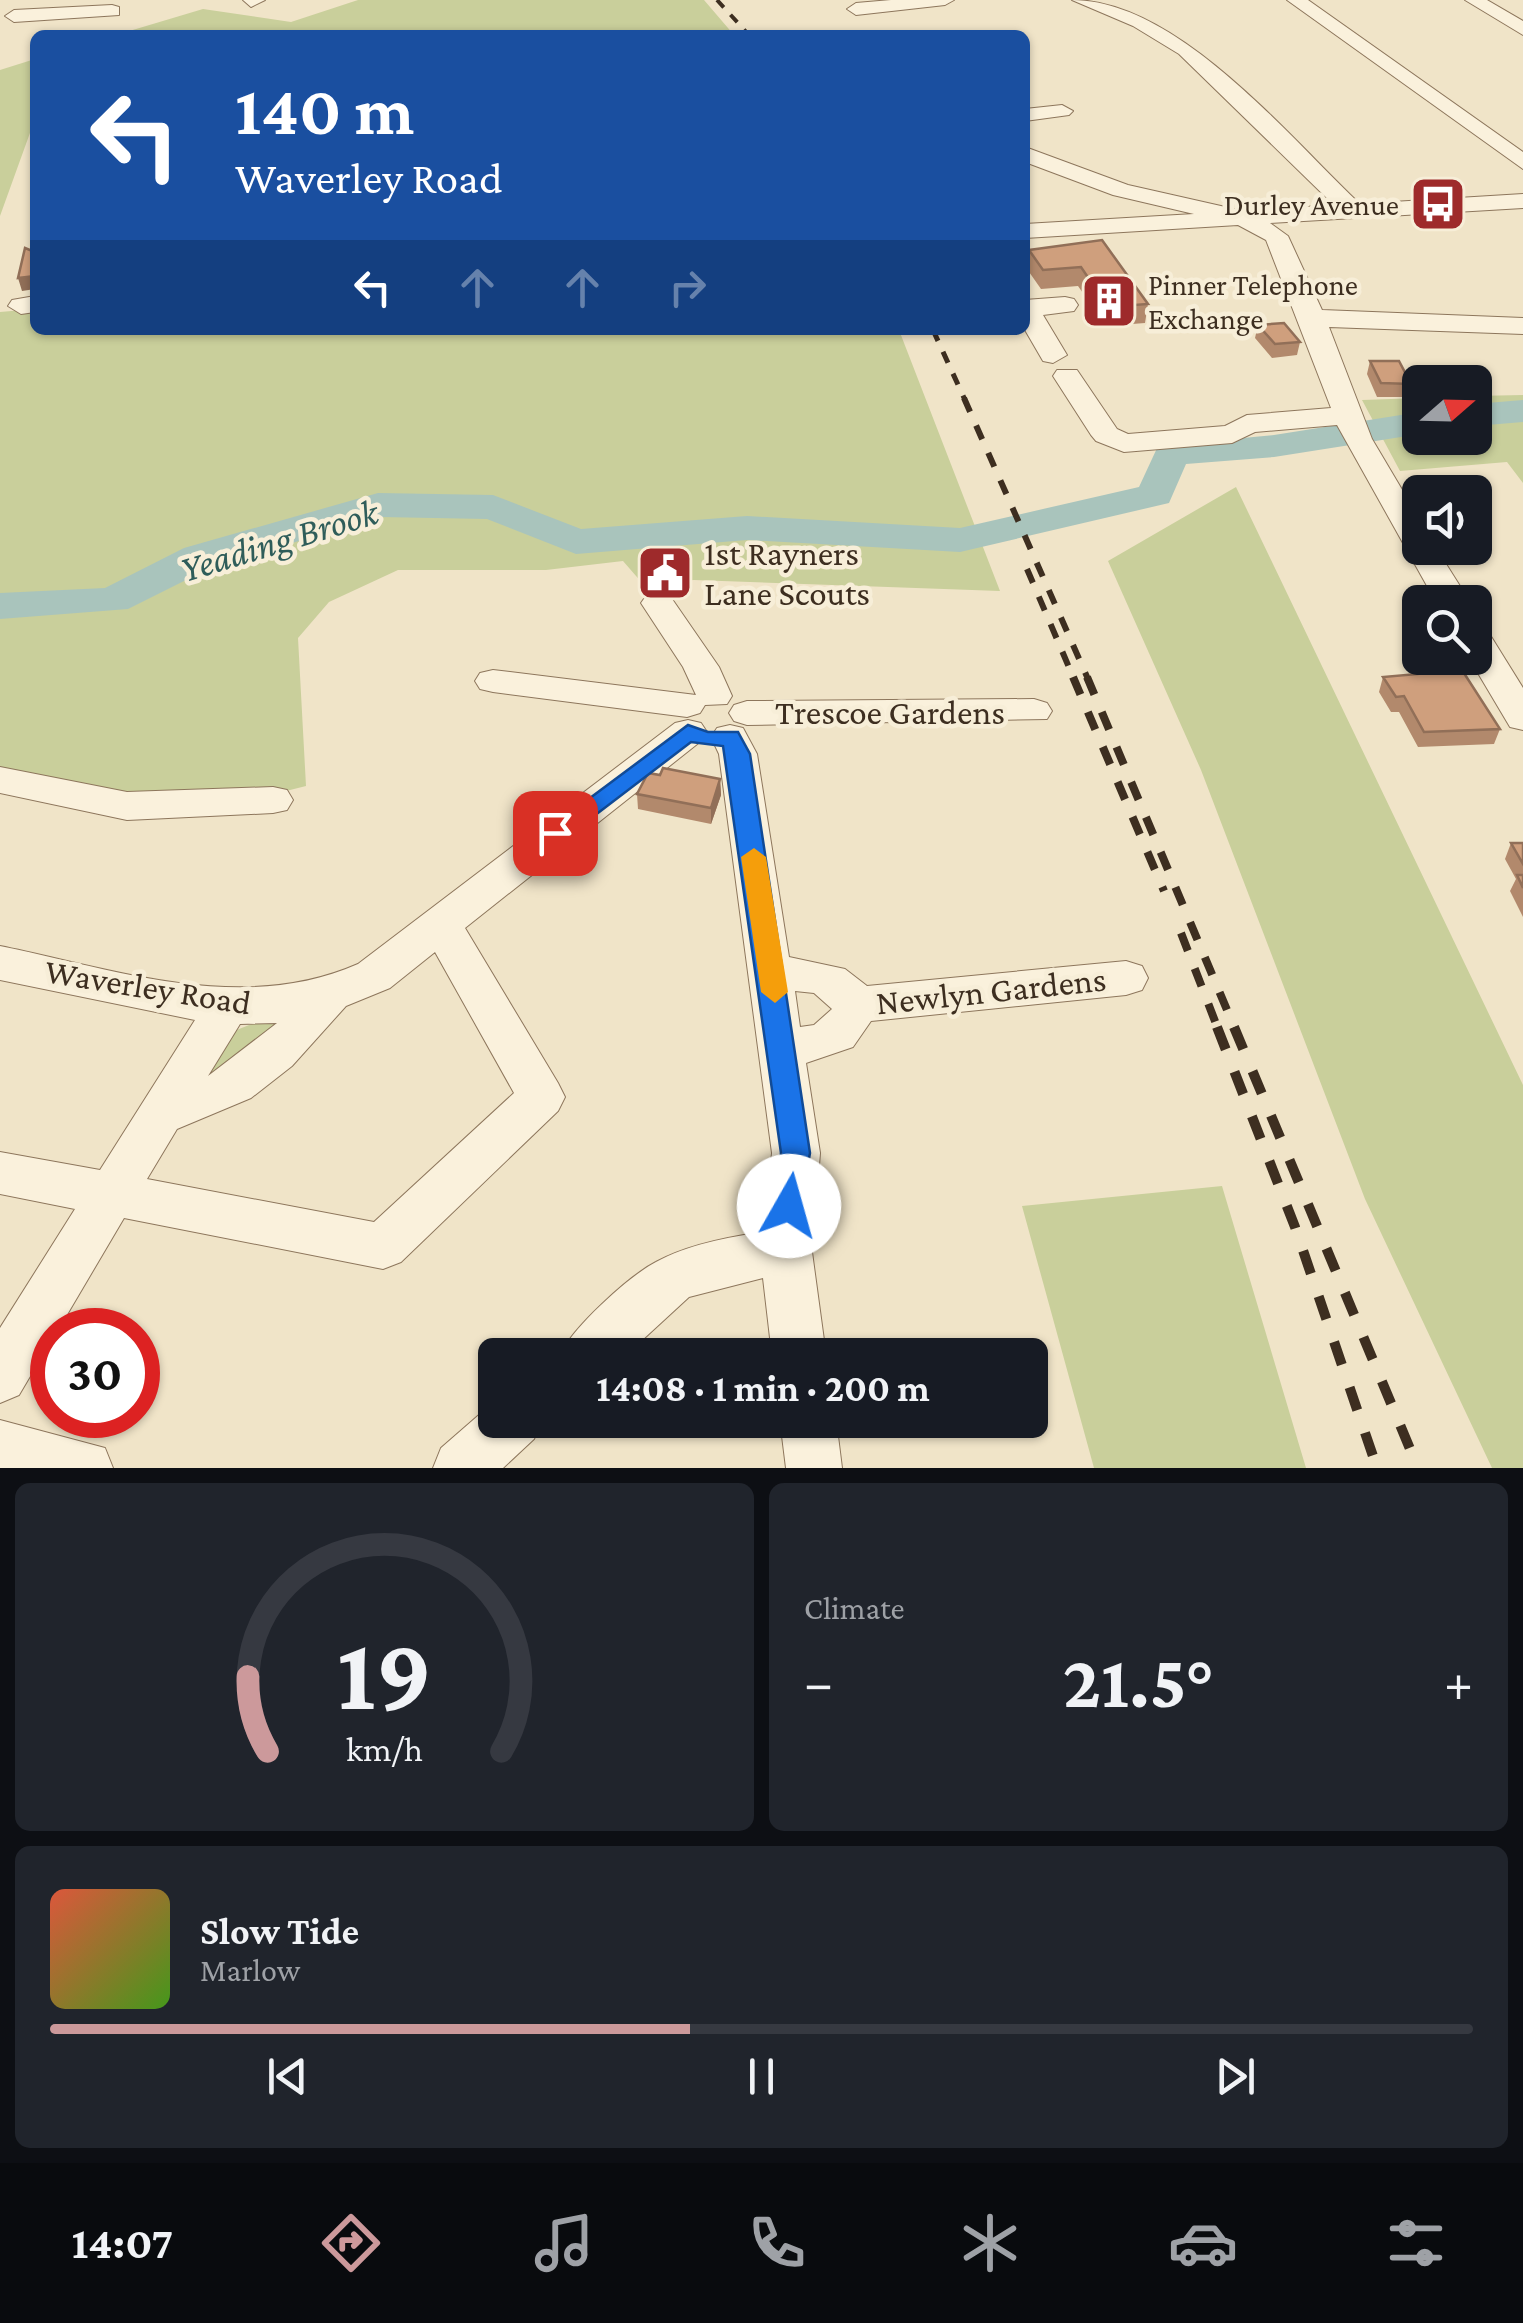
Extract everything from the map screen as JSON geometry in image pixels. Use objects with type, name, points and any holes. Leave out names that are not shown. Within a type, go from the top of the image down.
[{"type":"street","points":[[857,11],[944,0]]},
{"type":"street","points":[[1082,0],[1140,22],[1186,50],[1355,212]]},
{"type":"street","points":[[1296,0],[1523,162]]},
{"type":"street","points":[[1474,0],[1523,30]]},
{"type":"street","points":[[9,14],[112,11]]},
{"type":"street","points":[[1030,114],[1062,111]]},
{"type":"street","points":[[1030,159],[1121,190],[1240,217],[1276,236],[1353,427],[1402,515]]},
{"type":"street","points":[[1030,231],[1523,202]]},
{"type":"street","points":[[1466,206],[1481,216],[1523,227]]},
{"type":"street","points":[[1030,310],[1065,304]]},
{"type":"street","points":[[1030,316],[1113,440],[1232,434],[1247,424],[1353,427]]},
{"type":"street","points":[[1312,318],[1523,326]]},
{"type":"street","points":[[658,603],[701,667],[713,717],[738,754],[796,1153],[786,1252],[797,1338]]},
{"type":"street","points":[[1492,666],[1523,717]]},
{"type":"street","name":"Trescoe Gardens","points":[[492,681],[713,717],[1034,711]]},
{"type":"street","name":"Waverley Road","points":[[0,963],[227,1006],[275,1006],[330,996],[374,976],[438,922],[713,717]]},
{"type":"street","points":[[0,780],[127,806],[274,800]]},
{"type":"street","points":[[0,1173],[382,1246],[541,1097],[438,922]]},
{"type":"street","name":"Newlyn Gardens","points":[[772,974],[804,971],[850,996],[856,1005]]},
{"type":"street","name":"Newlyn Gardens","points":[[856,1005],[1126,978]]},
{"type":"street","points":[[163,1114],[192,1108],[228,1090],[281,1050],[330,996]]},
{"type":"street","name":"Newlyn Gardens","points":[[783,1047],[829,1041],[850,1024],[856,1005]]},
{"type":"street","points":[[0,1377],[227,1006]]},
{"type":"street","points":[[606,1338],[672,1278],[731,1260],[786,1252]]},
{"type":"street","points":[[461,1468],[494,1438]]},
{"type":"street","points":[[810,1438],[814,1468]]},
{"type":"street","points":[[0,1448],[85,1468]]},
{"type":"green space","points":[[358,0],[704,0],[730,30],[133,30],[203,9],[291,22]]},
{"type":"green space","points":[[30,61],[30,133],[0,216],[0,70]]},
{"type":"green space","points":[[30,309],[30,335],[901,335],[1000,591],[694,580],[643,584],[623,561],[546,570],[398,570],[329,602],[298,638],[306,786],[274,794],[127,806],[0,780],[0,312]]},
{"type":"green space","points":[[1523,395],[1523,483],[1507,462],[1400,471],[1362,400],[1402,399],[1402,455],[1492,455],[1492,396]]},
{"type":"green space","points":[[1236,487],[1523,1085],[1523,1468],[1492,1468],[1365,1199],[1201,770],[1108,561]]},
{"type":"green space","points":[[282,1020],[198,1089],[224,1035],[259,1021]]},
{"type":"green space","points":[[1222,1186],[1306,1468],[1094,1468],[1022,1206]]},
{"type":"building","points":[[1102,240],[1148,304],[1108,307],[1081,267],[1043,270],[1030,250]]},
{"type":"building","points":[[25,248],[30,250],[30,277],[18,278]]},
{"type":"building","points":[[1284,323],[1300,342],[1275,344],[1258,325]]},
{"type":"building","points":[[1370,361],[1399,361],[1402,384],[1381,383]]},
{"type":"building","points":[[1465,675],[1500,729],[1424,732],[1404,696],[1396,697],[1383,677]]},
{"type":"building","points":[[663,768],[720,779],[711,808],[637,794],[648,773],[660,775]]},
{"type":"building","points":[[1511,843],[1523,843],[1523,864]]},
{"type":"waterway","name":"Yeading Brook","points":[[1492,414],[1523,411]]},
{"type":"waterway","name":"Yeading Brook","points":[[0,606],[113,600],[199,557],[378,505],[493,507],[576,542],[747,528],[960,540],[1155,495],[1171,454],[1274,446],[1402,426]]},
{"type":"railway","points":[[717,0],[744,30]]},
{"type":"railway","points":[[935,335],[965,400]]},
{"type":"railway","points":[[964,398],[1088,679]]},
{"type":"railway","points":[[1027,569],[1074,679]]},
{"type":"railway","points":[[1073,677],[1164,891]]},
{"type":"railway","points":[[1087,677],[1235,1029]]},
{"type":"railway","points":[[1181,933],[1218,1029]]},
{"type":"railway","points":[[1217,1027],[1295,1227],[1377,1468]]},
{"type":"railway","points":[[1234,1027],[1418,1468]]},
{"type":"slow traffic","points":[[754,857],[775,992]]},
{"type":"place","name":"Durley Avenue","points":[[1438,204]]},
{"type":"place","name":"Pinner Telephone Exchange","points":[[1109,301]]},
{"type":"place","name":"1st Rayners Lane Scouts","points":[[665,573]]},
{"type":"route","points":[[555,833],[688,732],[706,740],[730,738],[738,754],[783,1047],[796,1153],[789,1206]]}]
